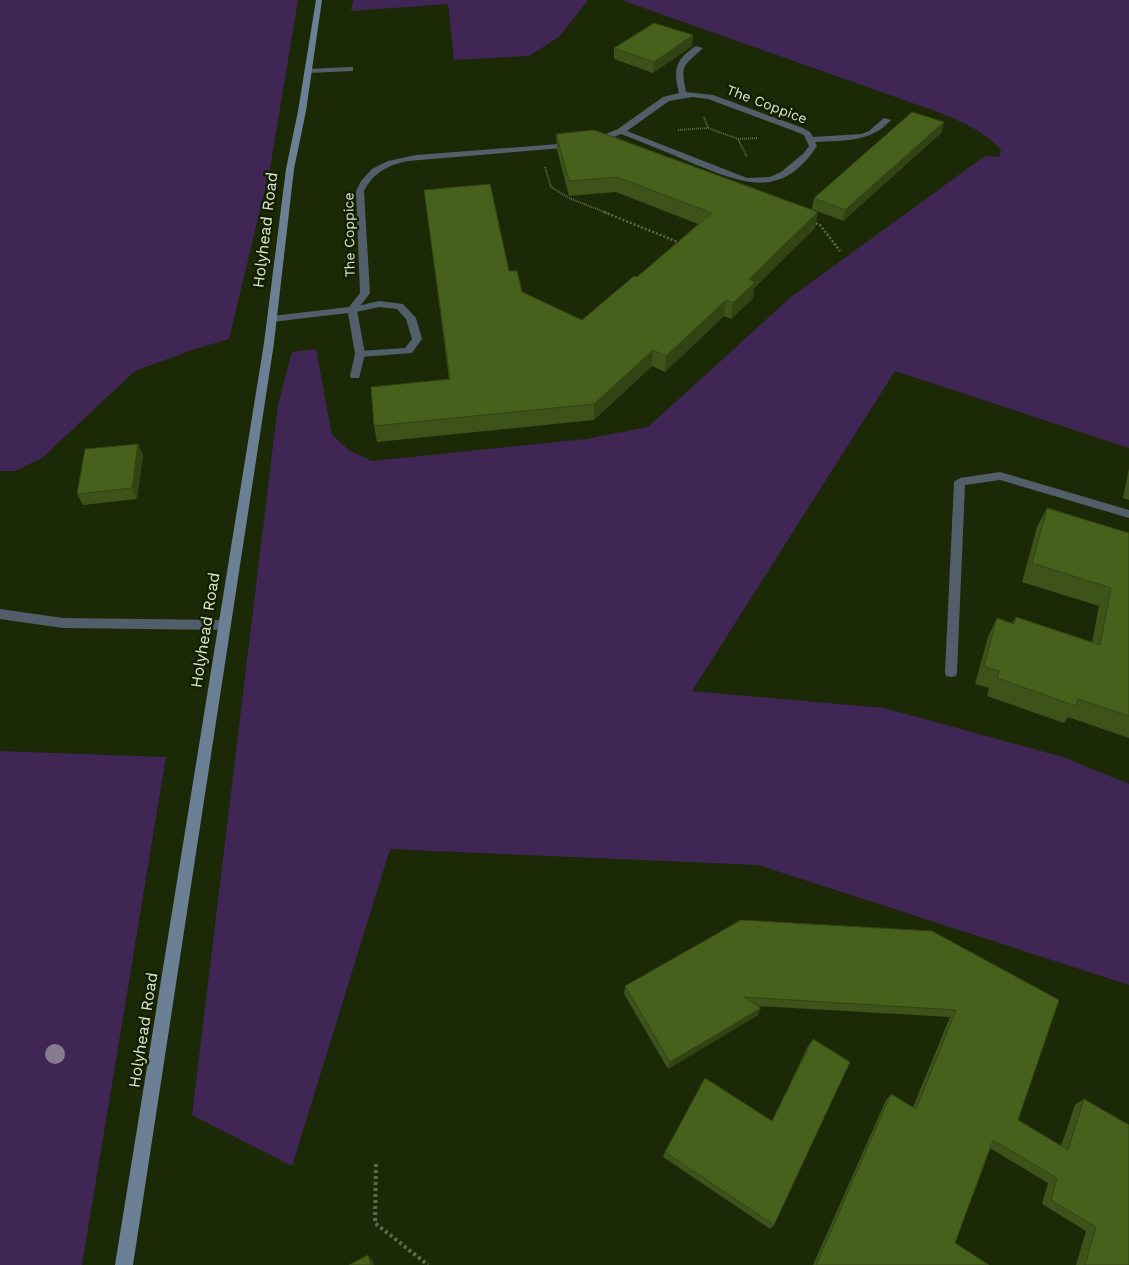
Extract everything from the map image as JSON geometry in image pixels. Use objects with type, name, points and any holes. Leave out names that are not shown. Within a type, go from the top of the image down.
[{"type":"main road","name":"Holyhead Road","points":[[124,1265],[255,435],[272,319],[290,169],[319,0]]},
{"type":"street","points":[[683,94],[678,70],[681,62],[699,48]]},
{"type":"street","points":[[308,71],[350,68]]},
{"type":"street","name":"The Coppice","points":[[352,310],[365,293],[360,190],[368,176],[384,165],[397,160],[416,156],[540,148],[585,143],[607,138],[621,132],[666,99],[683,94],[710,97],[785,123],[800,130],[811,140],[813,146],[807,155],[784,174],[772,179],[759,181],[746,180],[725,173],[621,132]]},
{"type":"street","points":[[811,140],[862,136],[872,133],[887,120]]},
{"type":"street","points":[[272,319],[352,310],[379,304],[400,306],[411,318],[417,339],[408,352],[360,354]]},
{"type":"street","points":[[352,310],[360,354],[355,376]]},
{"type":"street","points":[[951,672],[960,482],[1000,476],[1129,514]]},
{"type":"street","points":[[0,614],[63,623],[224,625]]},
{"type":"path","points":[[540,148],[551,187],[569,198],[684,244]]},
{"type":"path","points":[[376,1164],[375,1223],[428,1265]]},
{"type":"shaded area","points":[[0,0],[298,0],[270,168],[229,339],[135,371],[42,458],[15,471],[0,471]]},
{"type":"shaded area","points":[[353,0],[588,0],[559,37],[529,56],[454,60],[448,4],[351,11]]},
{"type":"shaded area","points":[[621,0],[1129,0],[1129,448],[895,371],[692,691],[884,708],[1063,757],[1129,784],[1129,985],[758,865],[390,849],[292,1166],[192,1115],[278,404],[292,352],[316,349],[332,435],[350,451],[372,461],[586,439],[648,427],[791,297],[985,156],[999,157],[1001,150],[979,131],[935,111]]},
{"type":"shaded area","points":[[0,751],[166,757],[82,1265],[0,1265]]},
{"type":"building","points":[[654,23],[693,35],[654,62],[614,48]]},
{"type":"building","points":[[912,112],[944,122],[845,210],[814,198]]},
{"type":"building","points":[[594,130],[818,212],[749,279],[755,282],[733,303],[726,300],[666,356],[653,350],[594,404],[374,426],[371,387],[450,379],[424,190],[490,184],[509,271],[517,271],[522,292],[582,320],[634,276],[637,277],[712,213],[617,177],[569,181],[556,134]]},
{"type":"building","points":[[138,444],[132,488],[77,494],[85,449]]},
{"type":"building","points":[[1047,508],[1129,533],[1129,716],[1078,699],[1076,706],[997,678],[999,671],[984,666],[997,618],[1014,624],[1016,617],[1100,645],[1111,588],[1032,563]]},
{"type":"building","points":[[741,920],[932,931],[1059,1000],[1018,1120],[1068,1150],[1084,1099],[1129,1125],[1129,1265],[1085,1265],[1096,1227],[1051,1200],[1057,1178],[993,1140],[955,1243],[989,1265],[816,1265],[891,1094],[916,1109],[956,1010],[744,997],[761,1008],[670,1062],[625,986]]},
{"type":"building","points":[[813,1039],[850,1062],[774,1225],[665,1152],[705,1078],[772,1121]]},
{"type":"building","points":[[368,1255],[371,1265],[349,1265]]}]
